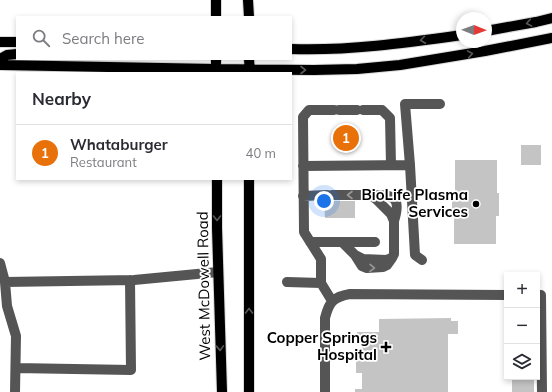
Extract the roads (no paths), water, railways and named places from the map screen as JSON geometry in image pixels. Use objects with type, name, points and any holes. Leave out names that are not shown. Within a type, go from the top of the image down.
[{"type":"main road","points":[[216,0],[216,16]]},
{"type":"main road","points":[[248,0],[249,16]]},
{"type":"main road","points":[[492,30],[552,18]]},
{"type":"main road","points":[[292,49],[315,50],[357,48],[456,36]]},
{"type":"main road","points":[[0,66],[216,67],[250,71],[357,69],[400,65],[552,38]]},
{"type":"main road","points":[[0,42],[16,42]]},
{"type":"main road","points":[[0,59],[7,55],[16,54]]},
{"type":"main road","points":[[249,60],[250,71]]},
{"type":"main road","name":"West McDowell Road","points":[[217,180],[222,392]]},
{"type":"main road","points":[[249,180],[249,392]]},
{"type":"lane","points":[[422,260],[415,255],[405,104],[440,104]]},
{"type":"lane","points":[[332,301],[321,283],[321,259],[304,232],[303,117],[310,110],[382,110],[390,118],[391,165]]},
{"type":"lane","points":[[303,166],[410,165]]},
{"type":"lane","points":[[303,196],[371,195],[391,214],[394,221],[394,254],[392,258],[386,260],[363,259],[355,256],[342,242]]},
{"type":"lane","points":[[310,242],[375,242]]},
{"type":"lane","points":[[0,263],[5,282],[7,306],[16,336],[16,392]]},
{"type":"lane","points":[[5,282],[130,280],[218,272]]},
{"type":"lane","points":[[16,368],[131,370],[130,280]]},
{"type":"lane","points":[[287,282],[321,283]]},
{"type":"lane","points":[[325,392],[325,318],[327,309],[332,301],[340,296],[350,294],[504,295]]},
{"type":"lane","points":[[540,295],[542,392]]},
{"type":"place","name":"Whataburger","points":[[346,138]]},
{"type":"place","name":"BioLife Plasma Services","points":[[476,204]]},
{"type":"place","name":"Copper Springs Hospital","points":[[386,347]]}]
